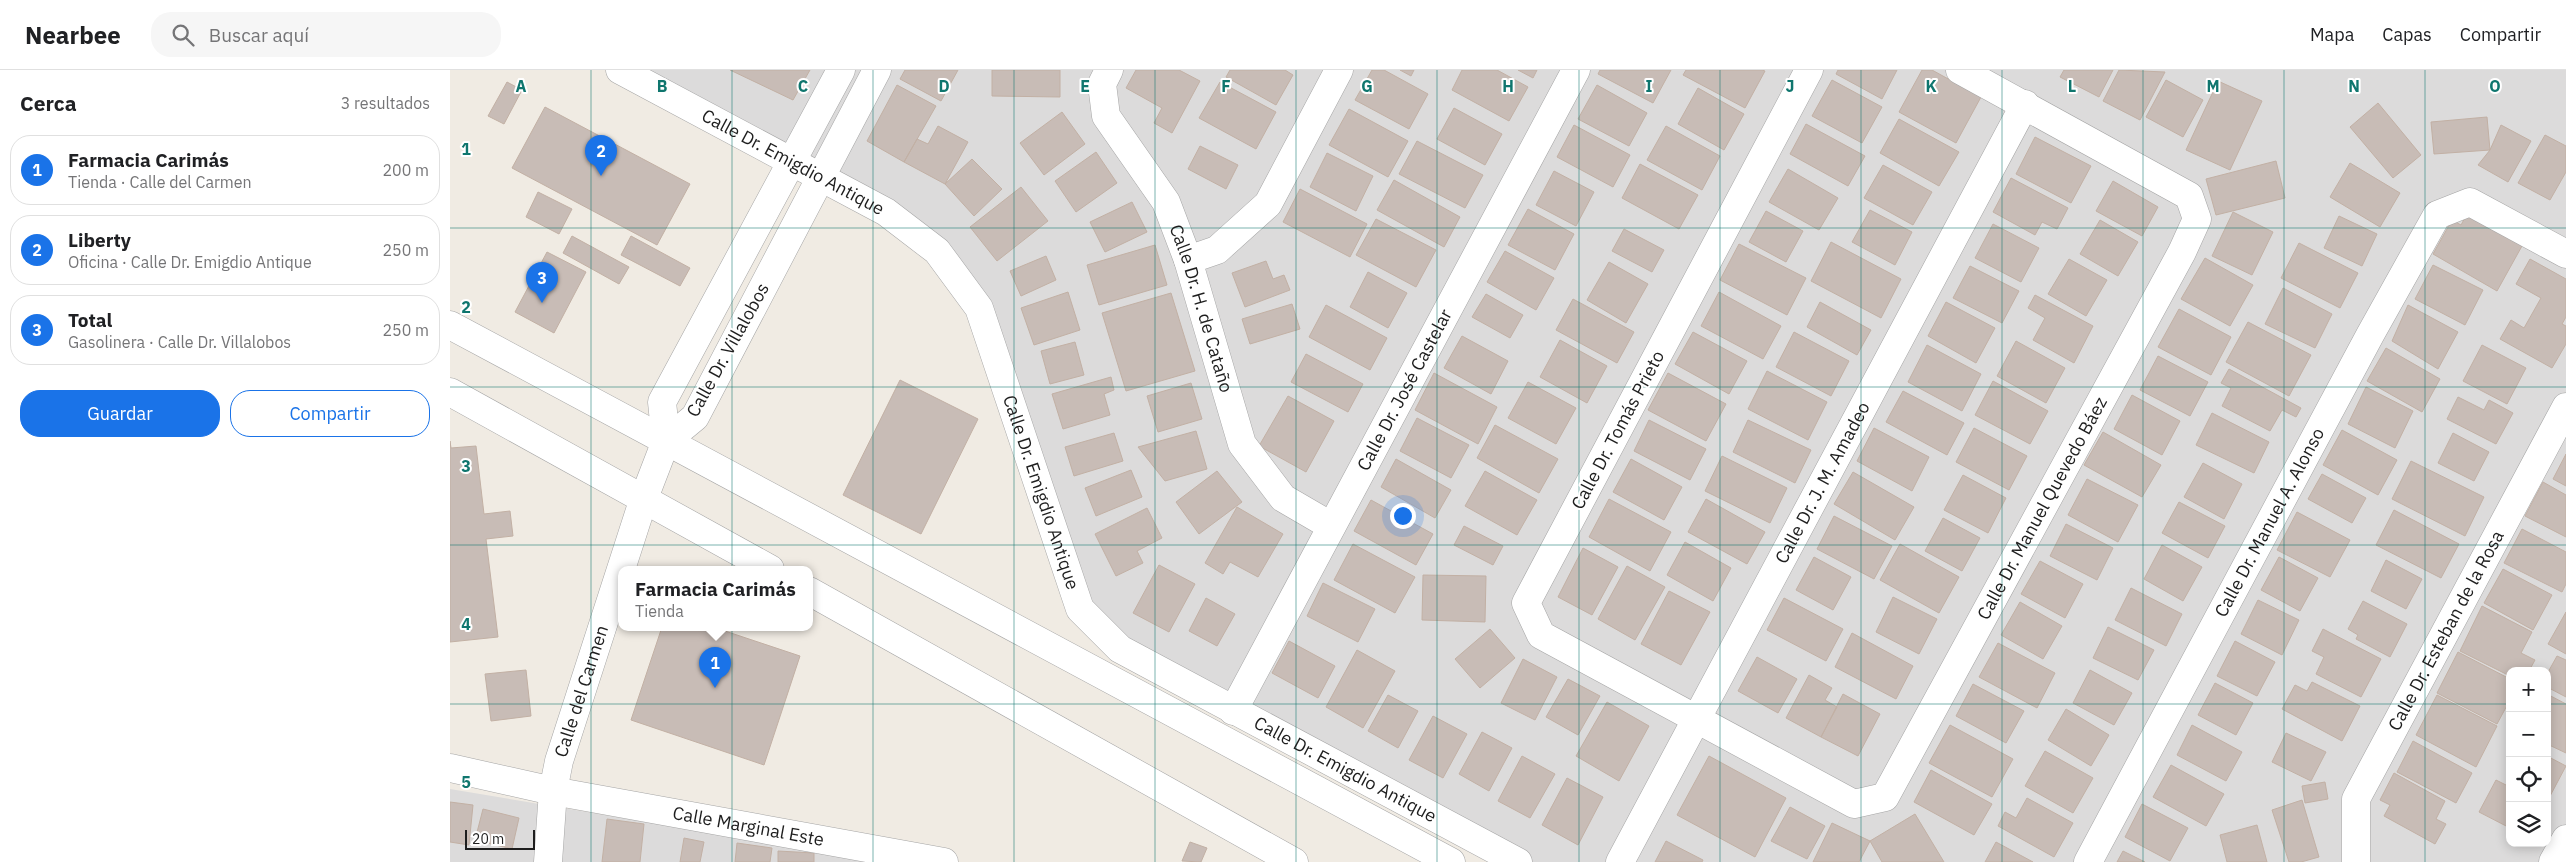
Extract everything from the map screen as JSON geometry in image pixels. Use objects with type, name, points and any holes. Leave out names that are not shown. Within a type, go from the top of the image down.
[{"type":"street","name":"Calle Dr. Emigdio Antique","points":[[620,70],[791,163],[886,212],[937,252],[978,308],[1080,609],[1120,649],[1518,862]]},
{"type":"street","name":"Calle Dr. Villalobos","points":[[666,440],[662,402],[841,70]]},
{"type":"street","name":"Calle Dr. Villalobos","points":[[666,440],[695,416],[877,70]]},
{"type":"street","name":"Calle Dr. H. de Cataño","points":[[1109,70],[1102,84],[1106,116],[1166,202],[1188,260],[1242,444],[1283,498],[1330,526]]},
{"type":"street","points":[[1188,260],[1217,250],[1268,204],[1339,70]]},
{"type":"street","name":"Calle Dr. José Castelar","points":[[1233,711],[1330,526],[1576,70]]},
{"type":"street","name":"Calle Dr. Tomás Prieto","points":[[1695,719],[1541,635],[1526,604],[1809,70]]},
{"type":"street","points":[[1960,70],[2025,104]]},
{"type":"street","name":"Calle Dr. Manuel Quevedo Báez","points":[[1695,719],[1854,804],[1885,797],[2182,252],[2196,219],[2189,196],[2025,104]]},
{"type":"street","name":"Calle Dr. J. M. Amadeo","points":[[1620,862],[2025,104]]},
{"type":"street","name":"Calle Dr. Manuel A. Alonso","points":[[2088,862],[2370,335],[2437,215],[2470,202],[2566,254]]},
{"type":"street","points":[[450,325],[1451,862]]},
{"type":"street","points":[[450,392],[765,566]]},
{"type":"street","name":"Calle Dr. Esteban de la Rosa","points":[[2356,862],[2356,799],[2566,407]]},
{"type":"street","name":"Calle del Carmen","points":[[622,566],[644,498],[666,440]]},
{"type":"street","name":"Calle del Carmen","points":[[548,862],[553,790],[562,752],[618,579]]},
{"type":"street","points":[[813,593],[1294,862]]},
{"type":"street","name":"Calle Marginal Este","points":[[450,768],[553,790],[944,862]]},
{"type":"street","points":[[2553,862],[2566,839]]},
{"type":"shaded area","points":[[620,70],[2566,70],[2566,862],[1518,862],[1233,711],[1080,609],[979,308],[937,251]]},
{"type":"shaded area","points":[[450,789],[575,810],[884,862],[450,862]]},
{"type":"building","points":[[730,70],[810,70],[793,100]]},
{"type":"building","points":[[905,70],[958,70],[941,101],[900,79]]},
{"type":"building","points":[[992,70],[1060,70],[1060,97],[992,96]]},
{"type":"building","points":[[1136,70],[1179,70],[1200,81],[1172,133],[1154,123],[1162,108],[1126,88]]},
{"type":"building","points":[[1230,70],[1285,70],[1293,75],[1276,105],[1226,77]]},
{"type":"building","points":[[1372,70],[1384,70],[1428,94],[1409,129],[1355,100]]},
{"type":"building","points":[[1400,70],[1414,70],[1411,76]]},
{"type":"building","points":[[1462,70],[1497,70],[1528,87],[1509,121],[1452,90]]},
{"type":"building","points":[[1518,70],[1537,70],[1533,78]]},
{"type":"building","points":[[1600,70],[1671,70],[1653,103],[1598,74]]},
{"type":"building","points":[[1686,70],[1765,71],[1745,108],[1683,75]]},
{"type":"building","points":[[1838,70],[1897,70],[1882,99],[1836,74]]},
{"type":"building","points":[[1922,70],[1932,70],[1981,97],[1956,143],[1899,112]]},
{"type":"building","points":[[2064,70],[2113,70],[2099,97],[2060,77]]},
{"type":"building","points":[[2119,70],[2165,72],[2140,120],[2103,101]]},
{"type":"building","points":[[1832,80],[1882,107],[1862,143],[1812,116]]},
{"type":"building","points":[[2166,80],[2203,100],[2183,137],[2146,117]]},
{"type":"building","points":[[2218,81],[2262,101],[2230,170],[2186,150]]},
{"type":"building","points":[[507,82],[522,90],[504,124],[488,116]]},
{"type":"building","points":[[1220,82],[1276,112],[1256,149],[1199,118]]},
{"type":"building","points":[[897,85],[936,106],[904,162],[867,141]]},
{"type":"building","points":[[1597,85],[1647,113],[1629,146],[1578,119]]},
{"type":"building","points":[[1698,88],[1744,114],[1724,150],[1678,124]]},
{"type":"building","points":[[2378,103],[2421,155],[2393,178],[2350,127]]},
{"type":"building","points":[[545,107],[690,184],[657,245],[512,168]]},
{"type":"building","points":[[1454,108],[1502,134],[1485,165],[1437,139]]},
{"type":"building","points":[[1349,109],[1408,141],[1388,177],[1329,145]]},
{"type":"building","points":[[1062,112],[1085,144],[1044,175],[1020,143]]},
{"type":"building","points":[[2487,117],[2490,150],[2434,154],[2431,122]]},
{"type":"building","points":[[1899,119],[1959,152],[1939,186],[1880,153]]},
{"type":"building","points":[[1806,124],[1865,156],[1848,186],[1790,154]]},
{"type":"building","points":[[1574,125],[1630,155],[1613,187],[1557,157]]},
{"type":"building","points":[[2501,125],[2531,141],[2508,182],[2478,165],[2490,150]]},
{"type":"building","points":[[938,126],[968,142],[945,184],[904,162],[917,139],[928,144]]},
{"type":"building","points":[[1666,126],[1720,156],[1702,190],[1647,160]]},
{"type":"building","points":[[2545,135],[2566,146],[2566,172],[2550,200],[2518,183]]},
{"type":"building","points":[[2035,137],[2091,166],[2071,203],[2016,174]]},
{"type":"building","points":[[1417,141],[1483,175],[1465,208],[1399,174]]},
{"type":"building","points":[[1200,146],[1238,165],[1226,189],[1188,169]]},
{"type":"building","points":[[1096,152],[1117,183],[1076,212],[1055,181]]},
{"type":"building","points":[[1327,153],[1373,176],[1356,211],[1310,187]]},
{"type":"building","points":[[972,159],[1002,189],[974,216],[945,184]]},
{"type":"building","points":[[2276,161],[2285,198],[2216,215],[2206,179]]},
{"type":"building","points":[[2350,163],[2400,193],[2380,227],[2330,197]]},
{"type":"building","points":[[1640,164],[1698,195],[1679,229],[1622,198]]},
{"type":"building","points":[[1883,165],[1932,192],[1913,225],[1864,198]]},
{"type":"building","points":[[1788,169],[1838,198],[1819,230],[1769,202]]},
{"type":"building","points":[[1554,171],[1594,192],[1576,226],[1536,205]]},
{"type":"building","points":[[2011,178],[2068,208],[2057,229],[2042,222],[2035,235],[1993,212]]},
{"type":"building","points":[[1394,180],[1460,217],[1444,247],[1377,210]]},
{"type":"building","points":[[2113,181],[2158,207],[2142,236],[2096,211]]},
{"type":"building","points":[[1021,187],[1048,221],[997,261],[970,227]]},
{"type":"building","points":[[1300,189],[1367,224],[1350,257],[1283,222]]},
{"type":"building","points":[[538,192],[572,209],[559,234],[526,217]]},
{"type":"building","points":[[1132,202],[1147,232],[1105,252],[1090,222]]},
{"type":"building","points":[[1528,209],[1574,234],[1555,270],[1508,245]]},
{"type":"building","points":[[1870,210],[1912,232],[1895,265],[1852,242]]},
{"type":"building","points":[[1766,211],[1803,231],[1786,262],[1749,242]]},
{"type":"building","points":[[2233,212],[2273,232],[2252,275],[2212,256]]},
{"type":"building","points":[[2467,214],[2522,246],[2497,291],[2433,254],[2452,220],[2461,225]]},
{"type":"building","points":[[2339,216],[2377,234],[2362,266],[2324,248]]},
{"type":"building","points":[[1376,219],[1436,250],[1416,287],[1356,255]]},
{"type":"building","points":[[2100,220],[2138,242],[2118,276],[2080,254]]},
{"type":"building","points":[[1993,224],[2039,248],[2021,282],[1975,258]]},
{"type":"building","points":[[1624,229],[1664,250],[1652,272],[1612,251]]},
{"type":"building","points":[[572,236],[629,267],[619,284],[563,253]]},
{"type":"building","points":[[631,236],[690,268],[680,286],[621,255]]},
{"type":"building","points":[[1831,242],[1901,279],[1881,318],[1811,281]]},
{"type":"building","points":[[2299,243],[2358,273],[2340,308],[2281,278]]},
{"type":"building","points":[[1739,244],[1806,278],[1787,315],[1720,280]]},
{"type":"building","points":[[1155,245],[1167,285],[1099,305],[1087,265]]},
{"type":"building","points":[[1505,251],[1554,278],[1536,310],[1487,282]]},
{"type":"building","points":[[547,252],[586,272],[554,333],[515,312]]},
{"type":"building","points":[[1046,256],[1056,280],[1021,296],[1010,271]]},
{"type":"building","points":[[2205,258],[2253,285],[2230,326],[2181,299]]},
{"type":"building","points":[[2069,259],[2107,280],[2086,316],[2048,294]]},
{"type":"building","points":[[2530,259],[2566,279],[2566,317],[2562,324],[2566,326],[2566,344],[2552,368],[2500,339],[2511,320],[2524,328],[2541,298],[2516,284]]},
{"type":"building","points":[[1266,261],[1273,279],[1284,275],[1290,290],[1245,307],[1232,273]]},
{"type":"building","points":[[1609,262],[1648,284],[1626,323],[1587,300]]},
{"type":"building","points":[[2433,265],[2483,290],[2465,325],[2415,299]]},
{"type":"building","points":[[1970,266],[2019,291],[2002,323],[1953,298]]},
{"type":"building","points":[[1368,272],[1407,293],[1388,328],[1350,307]]},
{"type":"building","points":[[2283,288],[2332,314],[2315,348],[2265,324]]},
{"type":"building","points":[[1068,292],[1080,330],[1034,345],[1021,308]]},
{"type":"building","points":[[1719,292],[1781,326],[1763,359],[1701,326]]},
{"type":"building","points":[[1171,293],[1195,371],[1126,391],[1102,313]]},
{"type":"building","points":[[1486,294],[1523,315],[1510,338],[1472,317]]},
{"type":"building","points":[[2035,295],[2093,326],[2074,363],[2033,340],[2045,318],[2028,308]]},
{"type":"building","points":[[1573,299],[1634,332],[1617,363],[1556,330]]},
{"type":"building","points":[[1820,302],[1871,330],[1857,355],[1807,327]]},
{"type":"building","points":[[1946,302],[1995,328],[1976,363],[1928,336]]},
{"type":"building","points":[[1292,304],[1300,329],[1250,344],[1242,319]]},
{"type":"building","points":[[1326,305],[1387,338],[1370,370],[1309,337]]},
{"type":"building","points":[[2408,305],[2458,332],[2438,369],[2392,341]]},
{"type":"building","points":[[2179,309],[2231,337],[2211,375],[2158,347]]},
{"type":"building","points":[[2248,322],[2311,355],[2289,396],[2226,362]]},
{"type":"building","points":[[1693,332],[1747,361],[1729,394],[1675,364]]},
{"type":"building","points":[[1794,332],[1849,361],[1831,396],[1776,367]]},
{"type":"building","points":[[1462,336],[1508,361],[1491,394],[1444,368]]},
{"type":"building","points":[[1560,340],[1607,366],[1587,403],[1540,377]]},
{"type":"building","points":[[2016,341],[2065,368],[2046,403],[1997,376]]},
{"type":"building","points":[[1075,342],[1084,375],[1050,384],[1041,351]]},
{"type":"building","points":[[1927,345],[1981,374],[1962,411],[1908,382]]},
{"type":"building","points":[[2482,345],[2526,368],[2507,404],[2463,381]]},
{"type":"building","points":[[2386,348],[2440,379],[2422,412],[2367,381]]},
{"type":"building","points":[[1306,354],[1363,384],[1348,412],[1291,382]]},
{"type":"building","points":[[2158,356],[2208,382],[2190,416],[2140,390]]},
{"type":"building","points":[[2229,369],[2301,408],[2296,417],[2282,410],[2270,431],[2222,406],[2231,388],[2221,383]]},
{"type":"building","points":[[1767,371],[1827,402],[1808,440],[1748,409]]},
{"type":"building","points":[[1434,373],[1497,407],[1478,444],[1415,410]]},
{"type":"building","points":[[1668,373],[1726,404],[1706,441],[1648,410]]},
{"type":"building","points":[[1111,377],[1114,390],[1104,394],[1110,415],[1063,429],[1052,394]]},
{"type":"building","points":[[900,380],[978,419],[921,534],[843,495]]},
{"type":"building","points":[[1993,381],[2048,411],[2030,444],[1975,415]]},
{"type":"building","points":[[1528,382],[1576,408],[1556,444],[1508,418]]},
{"type":"building","points":[[1191,383],[1202,419],[1158,432],[1147,396]]},
{"type":"building","points":[[2366,387],[2413,411],[2395,448],[2348,424]]},
{"type":"building","points":[[1903,391],[1964,423],[1947,455],[1886,422]]},
{"type":"building","points":[[2132,395],[2180,421],[2162,455],[2114,429]]},
{"type":"building","points":[[1288,396],[1334,421],[1306,472],[1259,446]]},
{"type":"building","points":[[2458,397],[2484,410],[2489,400],[2513,413],[2496,444],[2447,419]]},
{"type":"building","points":[[2212,413],[2269,442],[2254,473],[2196,445]]},
{"type":"building","points":[[1417,418],[1469,445],[1451,478],[1400,451]]},
{"type":"building","points":[[1649,420],[1706,449],[1690,480],[1634,451]]},
{"type":"building","points":[[1748,420],[1811,450],[1795,483],[1733,452]]},
{"type":"building","points":[[1495,425],[1558,459],[1539,493],[1477,458]]},
{"type":"building","points":[[1874,428],[1929,457],[1912,491],[1857,461]]},
{"type":"building","points":[[1974,428],[2027,456],[2009,490],[1956,462]]},
{"type":"building","points":[[2342,430],[2397,460],[2378,495],[2323,465]]},
{"type":"building","points":[[1196,431],[1207,469],[1165,481],[1138,447]]},
{"type":"building","points":[[2103,432],[2161,465],[2142,497],[2084,465]]},
{"type":"building","points":[[1114,433],[1123,461],[1074,476],[1065,447]]},
{"type":"building","points":[[2453,433],[2489,452],[2474,481],[2438,463]]},
{"type":"building","points":[[450,441],[451,448],[476,446],[484,514],[510,511],[513,536],[486,539],[498,637],[450,642]]},
{"type":"building","points":[[2566,454],[2566,486],[2553,479]]},
{"type":"building","points":[[1722,456],[1787,488],[1770,523],[1705,491]]},
{"type":"building","points":[[1396,459],[1451,490],[1435,518],[1381,487]]},
{"type":"building","points":[[1631,459],[1682,487],[1664,520],[1613,492]]},
{"type":"building","points":[[2411,461],[2484,497],[2465,536],[2392,499]]},
{"type":"building","points":[[2203,463],[2242,484],[2224,519],[2184,497]]},
{"type":"building","points":[[1131,470],[1142,497],[1096,516],[1085,488]]},
{"type":"building","points":[[1217,471],[1242,502],[1199,534],[1176,502]]},
{"type":"building","points":[[1485,471],[1537,500],[1517,535],[1465,506]]},
{"type":"building","points":[[1853,472],[1914,507],[1895,540],[1834,504]]},
{"type":"building","points":[[2322,474],[2366,498],[2352,523],[2308,499]]},
{"type":"building","points":[[1963,475],[2006,498],[1988,533],[1944,510]]},
{"type":"building","points":[[2087,479],[2138,505],[2118,542],[2068,515]]},
{"type":"building","points":[[2543,482],[2566,495],[2566,537],[2525,516]]},
{"type":"building","points":[[1609,499],[1671,532],[1650,571],[1589,537]]},
{"type":"building","points":[[1706,499],[1765,532],[1747,564],[1688,532]]},
{"type":"building","points":[[1371,500],[1433,534],[1416,565],[1354,531]]},
{"type":"building","points":[[2179,502],[2225,526],[2208,558],[2162,533]]},
{"type":"building","points":[[1237,507],[1283,534],[1258,577],[1230,562],[1223,574],[1205,563]]},
{"type":"building","points":[[1147,508],[1162,538],[1137,551],[1143,563],[1116,576],[1095,534]]},
{"type":"building","points":[[2394,510],[2459,544],[2441,578],[2376,545]]},
{"type":"building","points":[[2297,512],[2350,540],[2330,577],[2277,550]]},
{"type":"building","points":[[1834,516],[1892,546],[1874,579],[1817,549]]},
{"type":"building","points":[[1943,518],[1980,538],[1962,571],[1925,551]]},
{"type":"building","points":[[2066,524],[2113,548],[2097,580],[2050,556]]},
{"type":"building","points":[[1464,526],[1503,546],[1493,565],[1454,545]]},
{"type":"building","points":[[2522,529],[2566,552],[2566,584],[2562,592],[2504,563]]},
{"type":"building","points":[[1685,542],[1731,568],[1713,601],[1667,575]]},
{"type":"building","points":[[1353,544],[1415,577],[1395,613],[1334,580]]},
{"type":"building","points":[[1900,544],[1959,577],[1939,613],[1880,580]]},
{"type":"building","points":[[2162,545],[2202,567],[2183,601],[2144,579]]},
{"type":"building","points":[[1583,548],[1618,567],[1592,615],[1558,597]]},
{"type":"building","points":[[1814,557],[1851,577],[1833,610],[1796,590]]},
{"type":"building","points":[[2279,557],[2318,578],[2300,611],[2261,590]]},
{"type":"building","points":[[2386,560],[2422,579],[2406,609],[2371,591]]},
{"type":"building","points":[[2040,561],[2083,584],[2065,618],[2021,594]]},
{"type":"building","points":[[1159,565],[1195,584],[1169,632],[1133,613]]},
{"type":"building","points":[[1627,566],[1665,587],[1635,640],[1598,619]]},
{"type":"building","points":[[2503,569],[2552,595],[2533,630],[2484,603]]},
{"type":"building","points":[[1423,575],[1486,576],[1485,622],[1422,620]]},
{"type":"building","points":[[1323,583],[1375,609],[1358,642],[1307,616]]},
{"type":"building","points":[[2131,588],[2182,614],[2166,646],[2115,620]]},
{"type":"building","points":[[1669,591],[1710,612],[1681,665],[1641,644]]},
{"type":"building","points":[[1893,597],[1937,619],[1919,654],[1876,632]]},
{"type":"building","points":[[1206,598],[1235,614],[1217,646],[1189,631]]},
{"type":"building","points":[[1784,598],[1843,629],[1826,661],[1767,630]]},
{"type":"building","points":[[2258,600],[2299,620],[2282,655],[2241,634]]},
{"type":"building","points":[[2363,601],[2407,624],[2390,657],[2356,639],[2358,635],[2348,629]]},
{"type":"building","points":[[2020,602],[2062,626],[2043,659],[2001,635]]},
{"type":"building","points":[[2482,606],[2532,632],[2521,653],[2535,660],[2531,667],[2506,667],[2506,674],[2460,651]]},
{"type":"building","points":[[2566,612],[2566,654],[2548,644]]},
{"type":"building","points":[[2108,627],[2154,650],[2138,680],[2093,658]]},
{"type":"building","points":[[1490,629],[1515,658],[1480,688],[1455,659]]},
{"type":"building","points":[[2323,629],[2381,659],[2361,697],[2316,674],[2324,657],[2312,651]]},
{"type":"building","points":[[661,631],[725,631],[800,656],[764,765],[631,720]]},
{"type":"building","points":[[1852,633],[1913,666],[1896,699],[1835,667]]},
{"type":"building","points":[[1289,641],[1335,666],[1318,698],[1272,673]]},
{"type":"building","points":[[2235,641],[2275,662],[2257,696],[2217,676]]},
{"type":"building","points":[[1998,643],[2055,673],[2037,708],[1979,677]]},
{"type":"building","points":[[1357,650],[1395,671],[1363,728],[1326,707]]},
{"type":"building","points":[[2458,652],[2506,677],[2506,707],[2497,724],[2437,693]]},
{"type":"building","points":[[2557,656],[2566,660],[2566,697],[2551,689],[2551,667]]},
{"type":"building","points":[[1757,657],[1797,679],[1778,713],[1738,691]]},
{"type":"building","points":[[1523,659],[1557,677],[1535,720],[1501,703]]},
{"type":"building","points":[[526,670],[531,716],[491,721],[485,674]]},
{"type":"building","points":[[2090,670],[2132,693],[2114,725],[2073,703]]},
{"type":"building","points":[[1809,675],[1832,688],[1825,700],[1837,707],[1821,737],[1786,718]]},
{"type":"building","points":[[1568,679],[1600,696],[1578,735],[1546,717]]},
{"type":"building","points":[[2312,682],[2360,706],[2342,741],[2282,709],[2295,685],[2307,691]]},
{"type":"building","points":[[2215,683],[2253,703],[2236,735],[2198,715]]},
{"type":"building","points":[[1973,684],[2024,711],[2006,743],[1956,716]]},
{"type":"building","points":[[1843,694],[1880,714],[1858,756],[1821,737]]},
{"type":"building","points":[[1388,695],[1418,711],[1398,748],[1368,731]]},
{"type":"building","points":[[2437,695],[2497,726],[2476,767],[2416,735]]},
{"type":"building","points":[[2551,696],[2566,704],[2566,753],[2551,746]]},
{"type":"building","points":[[1607,702],[1649,726],[1619,781],[1576,756]]},
{"type":"building","points":[[2066,709],[2109,735],[2091,766],[2048,740]]},
{"type":"building","points":[[1433,716],[1467,734],[1443,778],[1409,760]]},
{"type":"building","points":[[1950,725],[2013,759],[1992,797],[1929,763]]},
{"type":"building","points":[[2192,725],[2242,752],[2226,781],[2177,755]]},
{"type":"building","points":[[1482,732],[1512,748],[1489,791],[1459,774]]},
{"type":"building","points":[[2286,733],[2326,752],[2311,781],[2272,762]]},
{"type":"building","points":[[2413,741],[2472,773],[2456,803],[2397,772]]},
{"type":"building","points":[[2045,751],[2093,778],[2073,813],[2025,786]]},
{"type":"building","points":[[1522,756],[1555,774],[1530,818],[1498,801]]},
{"type":"building","points":[[1709,756],[1786,798],[1755,857],[1677,815]]},
{"type":"building","points":[[2551,758],[2566,766],[2551,794]]},
{"type":"building","points":[[2171,765],[2224,794],[2206,826],[2153,797]]},
{"type":"building","points":[[1931,770],[1992,804],[1974,835],[1914,802]]},
{"type":"building","points":[[2394,773],[2445,801],[2436,819],[2446,824],[2435,844],[2384,816],[2390,805],[2380,800]]},
{"type":"building","points":[[1567,778],[1603,797],[1578,845],[1542,825]]},
{"type":"building","points":[[2496,780],[2506,785],[2506,826],[2479,812]]},
{"type":"building","points":[[2325,782],[2328,799],[2305,803],[2302,786]]},
{"type":"building","points":[[2027,798],[2073,823],[2054,857],[1998,826],[2005,812],[2016,818]]},
{"type":"building","points":[[2302,800],[2319,857],[2301,862],[2289,862],[2272,810]]},
{"type":"building","points":[[450,802],[473,805],[469,845],[450,842]]},
{"type":"building","points":[[2142,804],[2188,828],[2170,861],[2125,837]]},
{"type":"building","points":[[1790,807],[1825,826],[1807,859],[1771,841]]},
{"type":"building","points":[[483,809],[519,818],[512,849],[475,840]]},
{"type":"building","points":[[1915,814],[1944,862],[1882,862],[1870,841]]},
{"type":"building","points":[[607,819],[644,824],[640,862],[602,862]]},
{"type":"building","points":[[1832,823],[1870,841],[1859,862],[1813,862]]},
{"type":"building","points":[[2257,825],[2267,862],[2227,862],[2220,835]]},
{"type":"building","points":[[684,838],[704,842],[700,862],[680,862]]},
{"type":"building","points":[[1666,841],[1703,860],[1702,862],[1655,862]]},
{"type":"building","points":[[1190,842],[1207,848],[1201,862],[1182,861]]},
{"type":"building","points":[[1996,842],[2033,862],[1985,862]]},
{"type":"building","points":[[737,843],[772,848],[770,862],[735,862]]},
{"type":"building","points":[[778,851],[814,853],[814,862],[778,862]]},
{"type":"building","points":[[2123,851],[2145,862],[2117,862]]},
{"type":"place","name":"Liberty","points":[[601,176]]},
{"type":"place","name":"Total","points":[[542,303]]},
{"type":"place","name":"Farmacia Carimás","points":[[715,688]]}]
